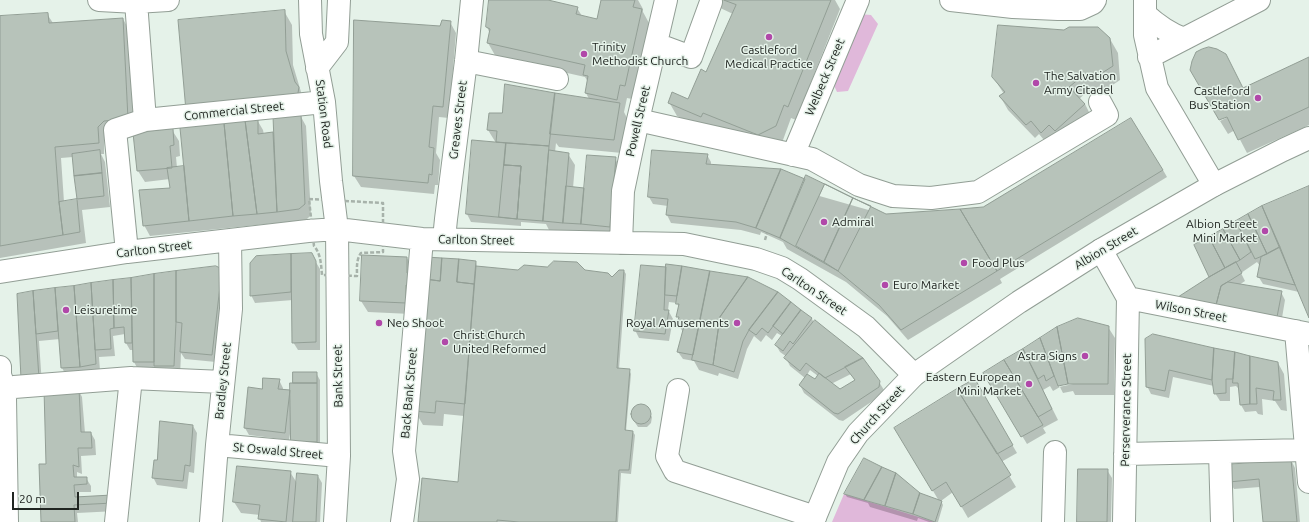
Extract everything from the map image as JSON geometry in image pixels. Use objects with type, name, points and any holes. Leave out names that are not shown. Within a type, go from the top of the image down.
[{"type":"street","points":[[100,0],[136,2],[168,0]]},
{"type":"street","name":"Station Road","points":[[310,0],[311,34],[324,102],[337,229]]},
{"type":"street","points":[[317,68],[338,42],[339,0]]},
{"type":"street","name":"Greaves Street","points":[[444,239],[472,0]]},
{"type":"street","name":"Powell Street","points":[[621,243],[623,191],[666,0]]},
{"type":"street","name":"Welbeck Street","points":[[793,155],[858,0]]},
{"type":"street","points":[[951,0],[1013,7],[1080,9],[1093,3],[1095,0]]},
{"type":"street","points":[[1149,57],[1259,0]]},
{"type":"street","points":[[136,2],[145,120]]},
{"type":"street","points":[[656,44],[691,57],[711,2]]},
{"type":"street","points":[[1145,8],[1160,27],[1184,39]]},
{"type":"street","points":[[1145,8],[1145,34],[1157,88],[1214,185]]},
{"type":"street","points":[[466,61],[557,79]]},
{"type":"street","name":"Commercial Street","points":[[127,252],[115,130],[145,120],[324,102]]},
{"type":"street","points":[[638,120],[812,159],[859,185],[893,196],[931,198],[978,192],[1107,115],[1100,102]]},
{"type":"street","name":"Albion Street","points":[[914,375],[1019,302],[1101,250],[1214,185],[1282,150],[1309,138]]},
{"type":"street","name":"Carlton Street","points":[[0,272],[127,252],[337,229],[422,239],[684,244],[756,259],[782,268],[800,279],[866,327],[914,375]]},
{"type":"street","name":"Bank Street","points":[[335,522],[339,456],[337,229]]},
{"type":"street","name":"Back Bank Street","points":[[402,522],[408,479],[404,451],[422,239]]},
{"type":"street","name":"Bradley Street","points":[[211,522],[217,445],[231,309],[230,240]]},
{"type":"street","points":[[1101,250],[1128,298]]},
{"type":"street","name":"Wilson Street","points":[[1128,298],[1303,333]]},
{"type":"street","name":"Perserverance Street","points":[[1124,522],[1128,298]]},
{"type":"street","points":[[1125,454],[1220,452],[1308,467],[1303,333]]},
{"type":"street","points":[[0,367],[0,374],[13,389],[7,522]]},
{"type":"street","name":"Church Street","points":[[814,519],[838,462],[854,439],[914,375]]},
{"type":"street","points":[[116,522],[131,378]]},
{"type":"street","points":[[13,389],[131,378],[223,382]]},
{"type":"street","points":[[678,390],[667,456],[675,470],[814,519]]},
{"type":"street","name":"St Oswald Street","points":[[217,445],[339,456]]},
{"type":"street","points":[[1053,522],[1055,452]]},
{"type":"street","points":[[1220,452],[1222,522]]},
{"type":"shaded area","points":[[859,14],[871,15],[878,24],[848,91],[837,92],[831,79]]},
{"type":"shaded area","points":[[844,494],[935,522],[832,522]]},
{"type":"building","name":"Trinity Methodist Church","points":[[489,0],[548,0],[578,7],[576,14],[597,19],[601,0],[635,0],[633,7],[642,9],[625,86],[620,85],[617,100],[585,93],[588,76],[583,75],[585,65],[487,43],[490,29],[486,27]]},
{"type":"building","name":"Castleford Medical Practice","points":[[724,0],[831,0],[788,107],[784,105],[776,126],[758,135],[703,113],[701,117],[668,103],[672,92],[688,99],[701,69],[706,72],[736,5]]},
{"type":"building","points":[[285,10],[286,51],[295,82],[299,87],[296,96],[186,111],[178,20]]},
{"type":"building","points":[[48,13],[49,23],[123,18],[128,119],[104,121],[98,127],[99,143],[55,147],[63,235],[0,246],[0,16]]},
{"type":"building","points":[[354,20],[440,26],[442,20],[451,21],[443,107],[433,106],[429,147],[434,148],[432,175],[429,174],[428,183],[353,176]]},
{"type":"building","name":"The Salvation Army Citadel","points":[[998,25],[1064,30],[1069,27],[1098,27],[1110,38],[1113,66],[1094,78],[1080,78],[1069,87],[1085,104],[1055,131],[1049,125],[1041,133],[1031,121],[1026,125],[999,96],[1005,92],[992,77]]},
{"type":"building","name":"Castleford Bus Station","points":[[1209,47],[1226,54],[1243,88],[1309,57],[1309,107],[1238,140],[1227,117],[1219,120],[1190,70],[1196,52]]},
{"type":"building","points":[[505,84],[555,93],[549,146],[496,142],[497,131],[487,130],[489,113],[502,113]]},
{"type":"building","points":[[555,93],[620,103],[614,140],[550,134]]},
{"type":"building","points":[[301,114],[305,204],[299,209],[277,212],[273,116]]},
{"type":"building","points":[[1131,118],[1163,170],[997,271],[960,209],[983,207]]},
{"type":"building","points":[[258,119],[258,134],[273,132],[277,212],[257,214],[245,120]]},
{"type":"building","points":[[245,120],[257,214],[233,216],[224,123]]},
{"type":"building","points":[[224,123],[233,216],[189,221],[180,128]]},
{"type":"building","points":[[173,129],[174,145],[170,146],[172,168],[137,171],[133,133]]},
{"type":"building","points":[[472,140],[506,143],[504,165],[521,166],[517,219],[466,214]]},
{"type":"building","points":[[506,143],[549,146],[543,221],[517,219],[521,166],[504,165]]},
{"type":"building","points":[[100,150],[102,173],[74,176],[72,154]]},
{"type":"building","points":[[549,150],[569,153],[563,223],[543,221]]},
{"type":"building","points":[[652,150],[708,154],[706,164],[781,169],[756,228],[736,222],[666,215],[668,199],[648,197]]},
{"type":"building","points":[[587,155],[616,157],[610,227],[581,224]]},
{"type":"building","points":[[504,165],[521,166],[517,219],[499,217]]},
{"type":"building","points":[[184,166],[189,221],[143,226],[139,190],[170,188],[167,168]]},
{"type":"building","points":[[781,169],[805,179],[780,238],[756,228]]},
{"type":"building","points":[[102,173],[104,196],[77,199],[74,176]]},
{"type":"building","points":[[806,175],[886,214],[960,209],[997,271],[901,330],[879,305],[838,271],[780,238]]},
{"type":"building","name":"Admiral","points":[[825,184],[853,198],[824,262],[796,246]]},
{"type":"building","points":[[566,186],[584,188],[581,224],[563,223]]},
{"type":"building","points":[[1309,186],[1309,318],[1262,206]]},
{"type":"building","points":[[853,198],[871,206],[838,271],[824,262]]},
{"type":"building","points":[[77,199],[80,232],[63,235],[59,202]]},
{"type":"building","name":"Albion Street Mini Market","points":[[1262,206],[1280,247],[1267,254],[1248,214]]},
{"type":"building","points":[[1248,214],[1267,254],[1255,259],[1236,221]]},
{"type":"building","points":[[1236,221],[1251,252],[1240,260],[1223,229]]},
{"type":"building","points":[[1223,229],[1240,260],[1225,268],[1209,237]]},
{"type":"building","points":[[1209,237],[1225,268],[1209,277],[1194,245]]},
{"type":"building","points":[[1280,247],[1295,285],[1257,277],[1261,257]]},
{"type":"building","points":[[312,253],[316,261],[316,342],[292,343],[291,254]]},
{"type":"building","points":[[291,254],[291,292],[250,296],[250,263],[256,256]]},
{"type":"building","points":[[362,255],[407,257],[407,273],[414,273],[414,285],[406,285],[406,303],[360,301]]},
{"type":"building","points":[[426,257],[442,258],[440,281],[425,279]]},
{"type":"building","name":"Christ Church United Reformed","points":[[442,258],[459,259],[457,282],[474,284],[465,404],[436,401],[435,413],[414,411],[425,279],[440,281]]},
{"type":"building","points":[[459,259],[476,261],[474,284],[457,282]]},
{"type":"building","points":[[554,261],[577,262],[585,270],[608,273],[612,277],[619,270],[624,270],[617,368],[630,369],[625,430],[633,431],[629,470],[619,470],[616,522],[519,522],[497,520],[497,522],[418,522],[422,478],[458,482],[476,266],[518,270],[524,265],[547,267]]},
{"type":"building","points":[[1236,262],[1242,273],[1221,286],[1216,305],[1178,297],[1209,277]]},
{"type":"building","points":[[666,264],[682,266],[677,296],[665,295]]},
{"type":"building","points":[[641,265],[666,267],[664,310],[669,310],[665,334],[634,331]]},
{"type":"building","points":[[216,266],[222,269],[212,355],[180,352],[182,323],[176,322],[176,271]]},
{"type":"building","points":[[682,266],[710,271],[693,355],[677,352],[684,326],[677,324],[679,317],[676,317],[679,304],[676,304]]},
{"type":"building","points":[[176,271],[174,366],[154,366],[154,274]]},
{"type":"building","points":[[710,271],[748,277],[720,317],[713,365],[692,360]]},
{"type":"building","points":[[154,274],[154,362],[133,362],[131,278]]},
{"type":"building","name":"Royal Amusements","points":[[748,277],[778,292],[749,330],[743,341],[734,372],[713,365],[720,317]]},
{"type":"building","points":[[131,278],[132,343],[125,343],[124,327],[114,328],[113,280]]},
{"type":"building","points":[[113,280],[114,328],[110,329],[111,349],[95,350],[91,283]]},
{"type":"building","points":[[1228,282],[1282,291],[1277,317],[1216,305],[1221,286]]},
{"type":"building","points":[[91,283],[96,364],[80,367],[74,286]]},
{"type":"building","name":"Leisuretime","points":[[74,286],[80,367],[61,368],[55,288]]},
{"type":"building","points":[[55,288],[58,331],[36,334],[33,291]]},
{"type":"building","points":[[33,291],[39,378],[21,379],[17,294]]},
{"type":"building","points":[[778,292],[791,302],[768,333],[762,328],[756,335],[749,330]]},
{"type":"building","points":[[791,302],[801,310],[783,334],[773,326]]},
{"type":"building","points":[[801,310],[812,318],[793,344],[790,341],[783,351],[775,345]]},
{"type":"building","name":"Astra Signs","points":[[1078,318],[1109,326],[1108,384],[1068,384],[1057,327]]},
{"type":"building","points":[[815,320],[863,358],[825,378],[806,363],[800,371],[784,358]]},
{"type":"building","points":[[1057,327],[1068,384],[1058,386],[1040,338]]},
{"type":"building","points":[[1153,334],[1214,348],[1212,380],[1169,370],[1165,391],[1146,387],[1145,339]]},
{"type":"building","points":[[1040,338],[1054,376],[1046,381],[1044,375],[1038,379],[1023,349]]},
{"type":"building","points":[[1214,348],[1235,352],[1233,379],[1226,379],[1226,393],[1214,394],[1212,380]]},
{"type":"building","name":"Eastern European Mini Market","points":[[1023,349],[1052,409],[1038,417],[1004,360]]},
{"type":"building","points":[[1235,352],[1250,356],[1250,404],[1240,405],[1238,383],[1233,383]]},
{"type":"building","points":[[1250,356],[1278,362],[1281,400],[1273,400],[1274,391],[1256,388],[1257,404],[1250,404]]},
{"type":"building","points":[[863,358],[880,381],[879,387],[838,414],[834,413],[799,385],[807,374],[815,379],[819,373],[840,389],[855,380],[845,367]]},
{"type":"building","points":[[1004,360],[1043,425],[1021,437],[983,373]]},
{"type":"building","points":[[293,372],[317,372],[317,383],[293,383]]},
{"type":"building","points":[[263,378],[280,379],[278,389],[290,390],[285,433],[244,428],[248,387],[262,389]]},
{"type":"building","points":[[975,379],[1013,445],[997,454],[957,389]]},
{"type":"building","points":[[290,383],[317,383],[317,442],[291,442]]},
{"type":"building","points":[[79,388],[81,432],[91,432],[92,448],[78,448],[79,467],[73,465],[74,477],[87,477],[87,484],[74,485],[75,497],[112,495],[113,503],[74,505],[75,522],[41,522],[39,464],[46,464],[44,389]]},
{"type":"building","points":[[957,389],[1011,475],[961,507],[946,482],[932,491],[894,428]]},
{"type":"building","points":[[641,404],[648,407],[651,414],[648,421],[641,424],[634,421],[631,414],[634,407]]},
{"type":"building","points":[[160,421],[193,425],[190,466],[185,465],[183,481],[152,478],[154,460],[157,460]]},
{"type":"building","points":[[864,458],[882,467],[864,500],[844,494]]},
{"type":"building","points":[[1291,459],[1297,522],[1263,522],[1259,479],[1229,482],[1227,465]]},
{"type":"building","points":[[237,466],[291,471],[286,522],[258,519],[260,505],[233,502]]},
{"type":"building","points":[[882,467],[896,473],[885,506],[864,500]]},
{"type":"building","points":[[1078,469],[1108,469],[1107,522],[1077,522]]},
{"type":"building","points":[[297,473],[318,475],[316,522],[293,522]]},
{"type":"building","points":[[896,473],[920,493],[913,514],[885,506]]},
{"type":"building","points":[[920,493],[942,501],[935,522],[913,514]]},
{"type":"place","name":"Castleford Medical Practice","points":[[769,37]]},
{"type":"place","name":"Trinity Methodist Church","points":[[584,54]]},
{"type":"place","name":"The Salvation Army Citadel","points":[[1036,83]]},
{"type":"place","name":"Castleford Bus Station","points":[[1258,98]]},
{"type":"place","name":"Admiral","points":[[824,222]]},
{"type":"place","name":"Albion Street Mini Market","points":[[1265,231]]},
{"type":"place","name":"Food Plus","points":[[964,263]]},
{"type":"place","name":"Euro Market","points":[[885,285]]},
{"type":"place","name":"Leisuretime","points":[[66,310]]},
{"type":"place","name":"Neo Shoot","points":[[379,323]]},
{"type":"place","name":"Royal Amusements","points":[[737,323]]},
{"type":"place","name":"Christ Church United Reformed","points":[[445,342]]},
{"type":"place","name":"Astra Signs","points":[[1085,356]]},
{"type":"place","name":"Eastern European Mini Market","points":[[1029,384]]}]
